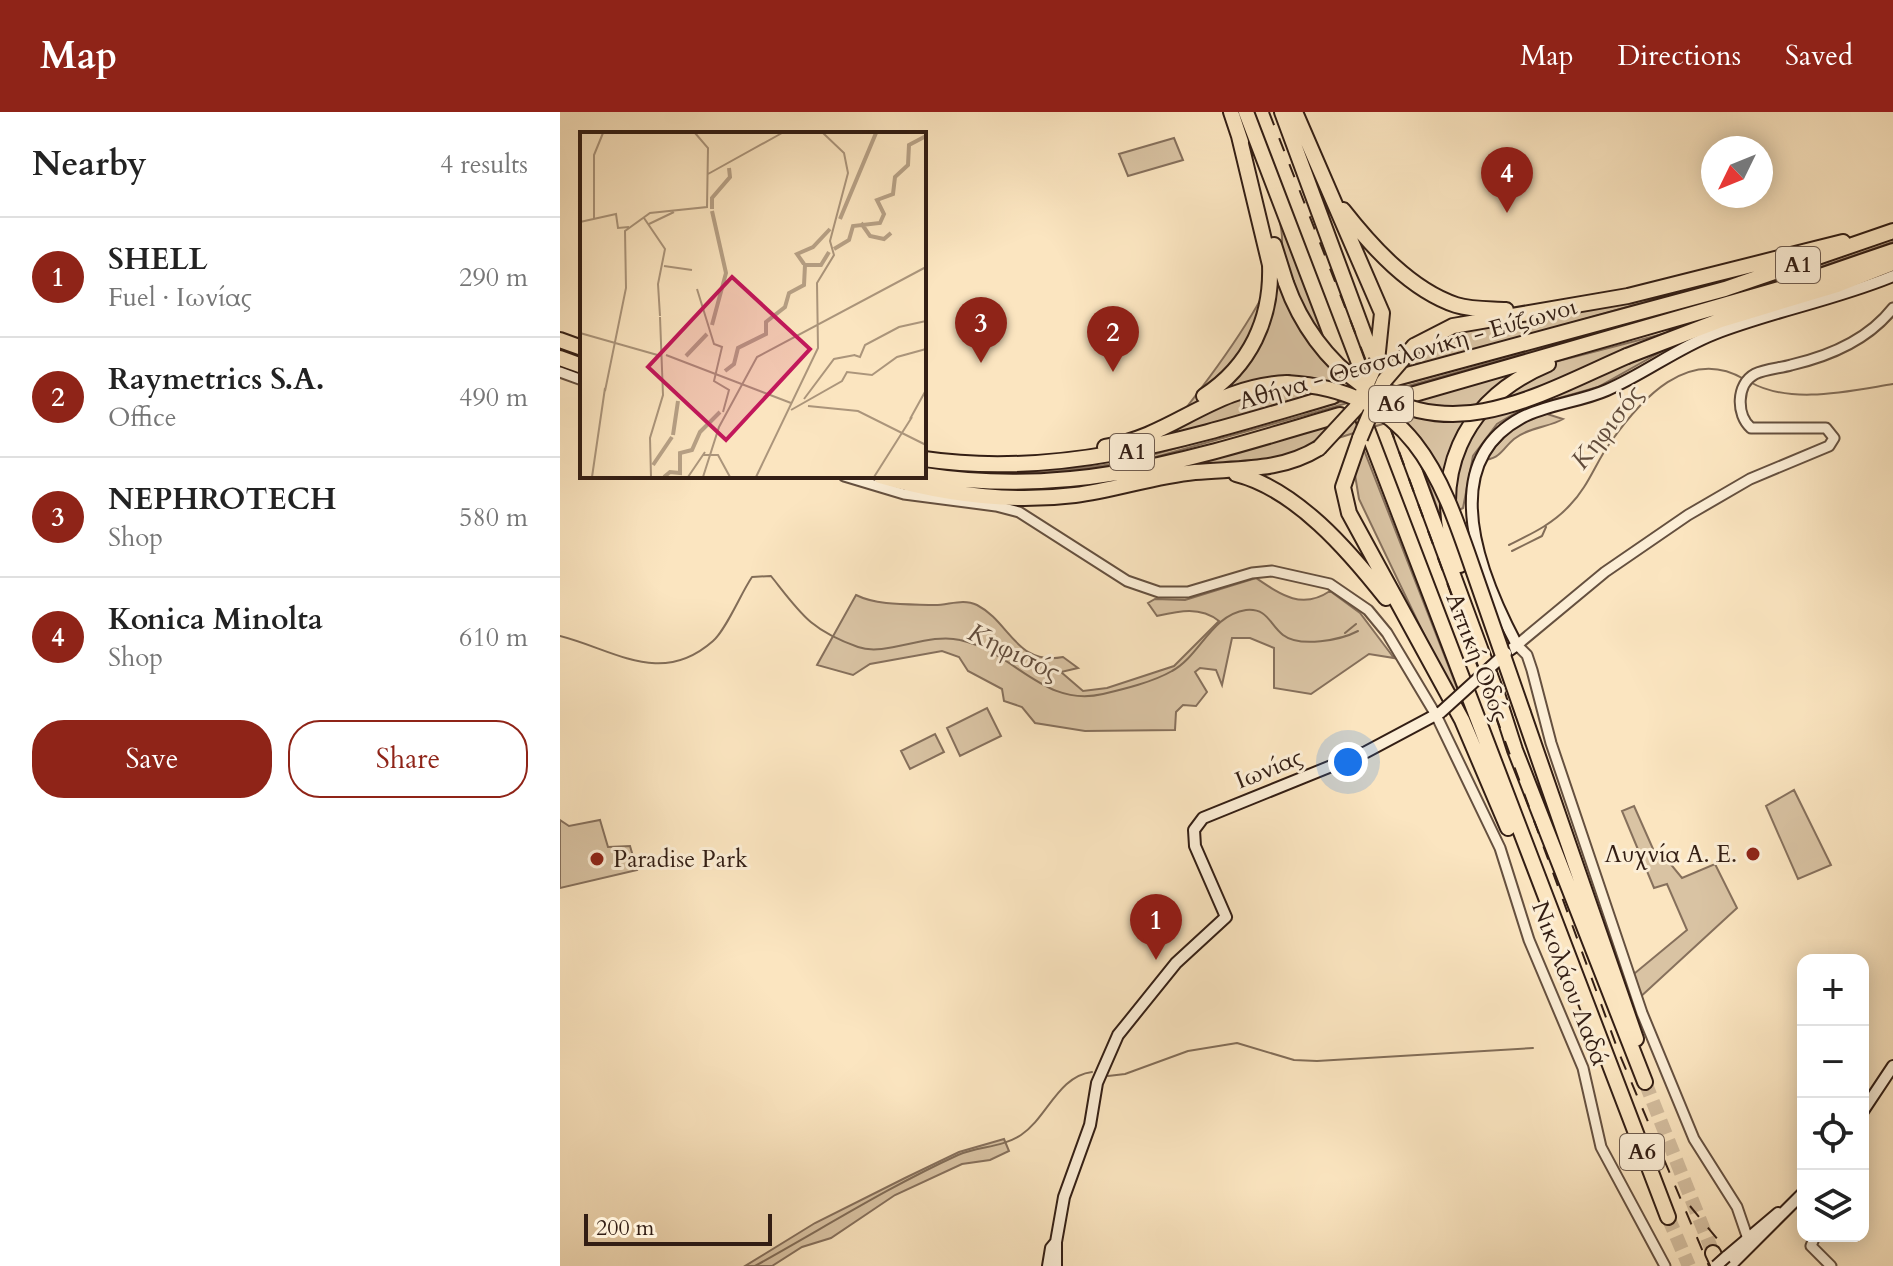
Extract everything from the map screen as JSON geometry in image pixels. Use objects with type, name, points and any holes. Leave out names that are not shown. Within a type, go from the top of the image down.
[{"type":"highway","points":[[1231,112],[1286,283],[1305,327],[1336,365],[1381,397],[1420,410],[1456,413],[1487,411],[1721,320],[1825,289],[1893,263]]},
{"type":"highway","name":"Αττική Οδός","points":[[1246,112],[1668,1217]]},
{"type":"highway","name":"Αττική Οδός","points":[[1148,434],[1220,396],[1248,388],[1287,383],[1340,393],[1372,407],[1404,431],[1428,457],[1453,507],[1642,1056],[1645,1082],[1515,750],[1498,697],[1282,112]]},
{"type":"highway","points":[[890,478],[967,493],[1048,497],[1121,488],[1175,475],[1285,464],[1319,448],[1356,408],[1372,374],[1383,322],[1378,300],[1295,112]]},
{"type":"highway","points":[[926,457],[1061,453],[1118,445],[1148,434],[1220,385],[1241,364],[1259,333],[1271,284],[1270,265],[1239,136]]},
{"type":"highway","points":[[1330,193],[1372,243],[1425,289],[1457,305],[1534,312]]},
{"type":"highway","name":"Αθήνα - Θεσσαλονίκη - Εύζωνοι","points":[[926,457],[991,465],[1106,457],[1182,439],[1725,289],[1893,231]]},
{"type":"highway","points":[[1543,896],[1522,857],[1453,701],[1407,625],[1343,496],[1355,451],[1384,381],[1414,346],[1453,326],[1628,296],[1828,245],[1871,239]]},
{"type":"highway","name":"Αθήνα - Θεσσαλονίκη - Εύζωνοι","points":[[926,475],[1012,483],[1093,479],[1186,459],[1797,284],[1893,251]]},
{"type":"highway","points":[[1498,697],[1492,659],[1449,531],[1447,497],[1454,459],[1470,424],[1512,382],[1634,330]]},
{"type":"highway","points":[[560,340],[580,347]]},
{"type":"highway","points":[[560,358],[580,365]]},
{"type":"highway","points":[[1224,471],[1268,484],[1289,497],[1370,578],[1407,625]]},
{"type":"main road","points":[[1517,645],[1497,601],[1469,508],[1476,468],[1493,440],[1523,417],[1609,390],[1716,333],[1826,301],[1893,276]]},
{"type":"main road","name":"Ιωνίας","points":[[1056,1266],[1056,1242],[1064,1197],[1090,1125],[1102,1069],[1129,1018],[1176,963],[1226,917],[1194,842],[1194,830],[1203,818],[1366,752],[1439,714],[1517,645]]},
{"type":"main road","points":[[1869,1102],[1893,1066]]},
{"type":"main road","points":[[1723,1262],[1797,1198]]},
{"type":"main road","points":[[1723,1262],[1797,1198]]},
{"type":"main road","name":"Ιωνίας","points":[[1048,1266],[1051,1248],[1056,1242]]},
{"type":"street","name":"Ιωνίας","points":[[1517,645],[1615,564],[1688,515],[1750,479],[1833,442],[1832,433],[1826,428],[1751,428],[1743,420],[1739,397],[1751,378],[1848,346],[1871,332],[1893,308]]},
{"type":"street","points":[[560,372],[580,379]]},
{"type":"street","name":"Νικολάου Λαδά","points":[[850,478],[904,494],[1019,512],[1127,581],[1159,592],[1188,592],[1263,571],[1291,573],[1330,584],[1355,598],[1373,614],[1439,714],[1504,857],[1526,933],[1583,1068],[1601,1147],[1665,1266]]},
{"type":"street","points":[[1517,645],[1527,655],[1551,743],[1642,1013],[1694,1139],[1737,1207],[1748,1239]]},
{"type":"street","points":[[1814,1242],[1831,1266]]},
{"type":"shaded area","points":[[1174,138],[1183,160],[1128,176],[1119,154]]},
{"type":"shaded area","points":[[1271,188],[1329,344],[1335,375],[1472,327],[1666,296],[1161,439],[1233,344],[1251,316],[1277,263],[1282,235]]},
{"type":"shaded area","points":[[1893,238],[1893,242],[1771,284],[1127,465],[1013,475],[926,469],[926,466],[1025,472],[1127,462],[1770,281]]},
{"type":"shaded area","points":[[1670,332],[1673,345],[1598,387],[1524,408],[1497,424],[1473,456],[1463,508],[1441,519],[1405,417],[1319,444],[1287,459],[1184,467],[1520,371]]},
{"type":"shaded area","points":[[1544,413],[1563,419],[1520,435],[1497,456],[1482,460],[1517,424]]},
{"type":"shaded area","points":[[1362,445],[1490,772],[1359,499],[1355,475]]},
{"type":"shaded area","points":[[1256,578],[1283,595],[1301,600],[1320,597],[1330,591],[1360,613],[1394,658],[1369,654],[1311,694],[1274,688],[1274,648],[1250,638],[1232,638],[1222,685],[1216,670],[1200,668],[1195,672],[1207,692],[1196,706],[1183,705],[1176,712],[1175,730],[1085,731],[1035,723],[1022,707],[1004,701],[1002,689],[968,671],[959,657],[942,651],[870,664],[853,675],[817,665],[856,595],[894,604],[966,602],[988,612],[1015,641],[1034,655],[1063,657],[1078,668],[1061,672],[1083,691],[1107,688],[1174,666],[1219,621],[1197,612],[1181,611],[1157,616],[1148,603],[1155,599],[1185,600]]},
{"type":"shaded area","points":[[987,708],[1001,736],[960,756],[947,728]]},
{"type":"shaded area","points":[[935,734],[944,752],[910,769],[901,751]]},
{"type":"shaded area","points":[[1794,790],[1831,865],[1798,879],[1766,806]]},
{"type":"shaded area","points":[[1634,806],[1657,858],[1669,862],[1682,878],[1715,864],[1737,908],[1637,1000],[1629,978],[1687,930],[1667,884],[1654,888],[1622,811]]},
{"type":"shaded area","name":"Paradise Park","points":[[560,820],[569,826],[600,820],[608,847],[630,846],[637,870],[560,888]]},
{"type":"shaded area","points":[[1004,1139],[1009,1151],[990,1160],[962,1164],[895,1195],[831,1238],[802,1247],[772,1266],[745,1266],[815,1223],[905,1178],[959,1152]]},
{"type":"waterway","name":"Κηφισός","points":[[1509,545],[1549,523],[1570,505],[1622,426],[1668,382],[1685,373],[1704,369],[1723,370],[1744,379]]},
{"type":"waterway","name":"Κηφισός","points":[[1750,382],[1766,389],[1801,395],[1839,393],[1893,384]]},
{"type":"waterway","name":"Κηφισός","points":[[1512,551],[1542,536],[1546,527]]},
{"type":"waterway","name":"Κηφισός","points":[[560,636],[638,661],[675,662],[694,655],[718,636],[752,577],[771,576],[808,619],[842,641],[858,647],[881,649],[934,639],[960,640],[997,655],[1046,686],[1082,696],[1129,687],[1172,671],[1224,620],[1246,610],[1264,614],[1283,635],[1300,641],[1331,640],[1358,631]]},
{"type":"waterway","name":"Κηφισός","points":[[1345,633],[1356,624]]},
{"type":"waterway","points":[[1108,1076],[1125,1074],[1188,1051],[1237,1043],[1294,1060],[1317,1061],[1533,1048]]},
{"type":"waterway","points":[[755,1266],[932,1167],[966,1152],[1021,1135],[1070,1081],[1092,1072]]},
{"type":"tunnel","points":[[1645,1082],[1713,1253]]},
{"type":"tunnel","points":[[1668,1217],[1689,1266]]},
{"type":"railway","points":[[1269,112],[1363,353],[1619,1053],[1709,1266]]},
{"type":"railway","points":[[1690,1206],[1724,1247]]},
{"type":"place","name":"Konica Minolta","points":[[1507,213]]},
{"type":"place","name":"NEPHROTECH","points":[[981,363]]},
{"type":"place","name":"Raymetrics S.A.","points":[[1113,372]]},
{"type":"place","name":"Λυχνία A. E.","points":[[1753,854]]},
{"type":"place","name":"Paradise Park","points":[[597,859]]},
{"type":"place","name":"SHELL","points":[[1156,960]]}]
